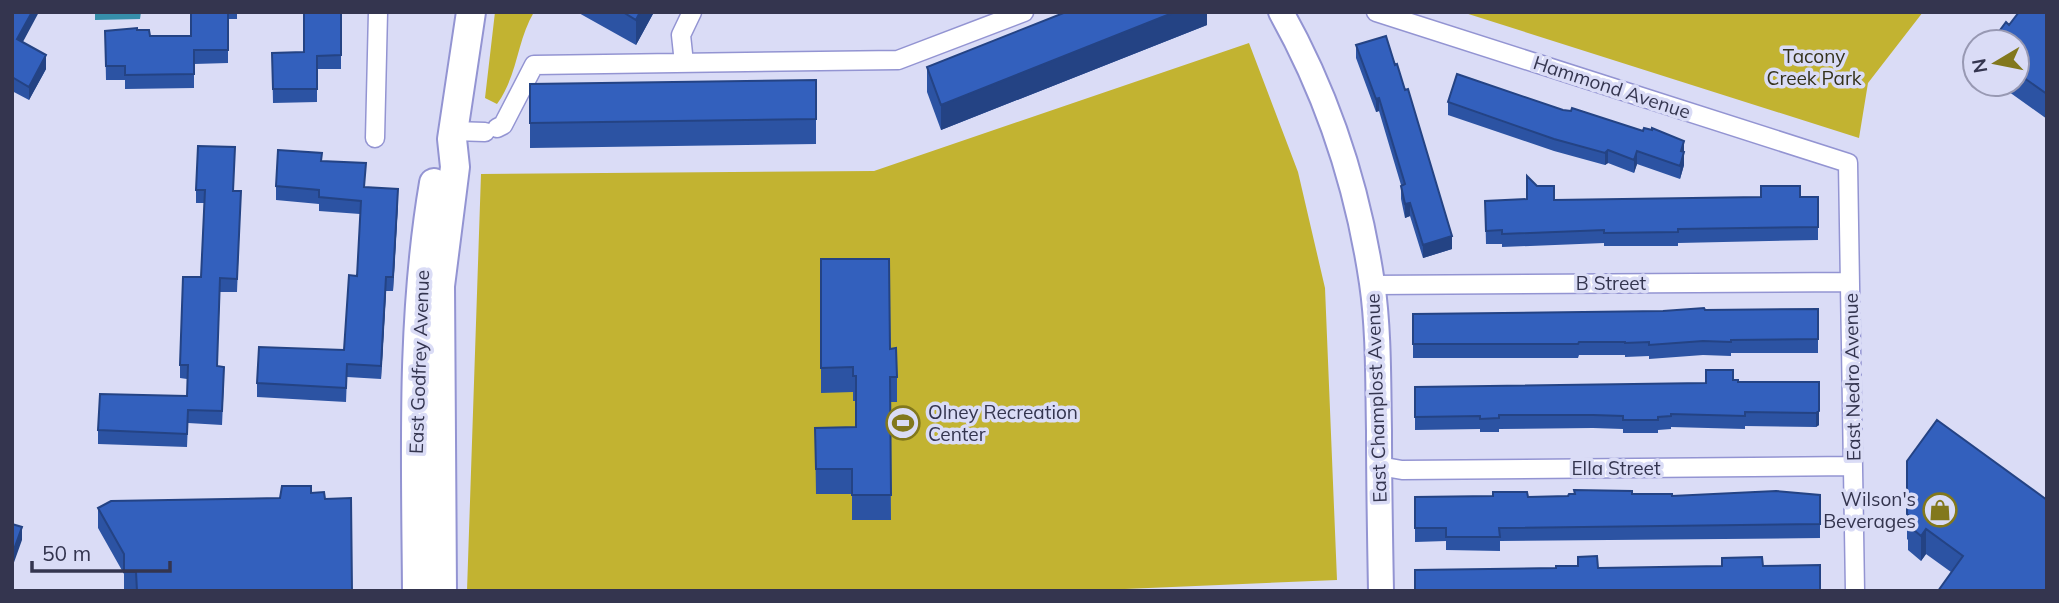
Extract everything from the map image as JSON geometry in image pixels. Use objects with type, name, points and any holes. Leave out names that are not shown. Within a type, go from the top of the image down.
[{"type":"main road","name":"East Godfrey Avenue","points":[[442,591],[439,340],[443,253],[455,167],[453,135],[471,12]]},
{"type":"main road","name":"East Godfrey Avenue","points":[[417,591],[416,393],[420,288],[425,234],[438,162],[453,135]]},
{"type":"street","points":[[374,138],[378,12]]},
{"type":"street","points":[[684,63],[681,36],[692,12]]},
{"type":"street","points":[[453,135],[491,130],[503,125],[534,65],[898,60],[1024,12]]},
{"type":"street","name":"East Champlost Avenue","points":[[1281,12],[1330,118],[1348,169],[1372,285],[1378,380],[1381,591]]},
{"type":"street","name":"Hammond Avenue","points":[[1376,12],[1848,163]]},
{"type":"street","name":"East Nedro Avenue","points":[[1848,163],[1855,591]]},
{"type":"street","name":"B Street","points":[[1372,285],[1850,282]]},
{"type":"street","name":"Ella Street","points":[[1379,466],[1402,470],[1853,466]]},
{"type":"green space","points":[[495,12],[534,12],[509,81],[497,104],[485,98]]},
{"type":"green space","name":"Tacony Creek Park","points":[[1462,12],[1923,12],[1868,83],[1859,138]]},
{"type":"green space","name":"Olney Recreation Center","points":[[1249,43],[1298,172],[1325,288],[1337,580],[1078,591],[467,591],[481,174],[874,171]]},
{"type":"water","points":[[95,12],[141,12],[140,19],[95,20]]},
{"type":"building","points":[[12,12],[32,12],[17,39],[46,55],[29,87],[12,77]]},
{"type":"building","points":[[191,12],[228,12],[228,50],[194,50],[194,74],[125,75],[125,66],[106,66],[105,31],[137,28],[149,30],[150,36],[191,36]]},
{"type":"building","points":[[304,12],[341,12],[341,55],[317,56],[317,89],[273,89],[272,53],[304,52]]},
{"type":"building","points":[[623,12],[640,12],[636,20]]},
{"type":"building","points":[[1066,12],[1175,12],[941,105],[927,67]]},
{"type":"building","points":[[2019,12],[2047,12],[2047,94],[2031,83],[2031,28],[2002,28],[2006,22],[2009,25]]},
{"type":"building","points":[[1386,36],[1405,90],[1408,89],[1452,236],[1423,245],[1410,203],[1405,204],[1401,186],[1405,184],[1379,98],[1376,99],[1356,45]]},
{"type":"building","points":[[1457,74],[1563,110],[1571,111],[1572,108],[1643,131],[1644,128],[1652,128],[1684,141],[1680,166],[1637,151],[1634,160],[1608,150],[1605,153],[1554,139],[1448,102]]},
{"type":"building","points":[[816,80],[816,119],[530,123],[530,84]]},
{"type":"building","points":[[198,146],[235,147],[233,191],[241,191],[237,279],[220,278],[217,366],[224,367],[222,411],[188,410],[187,434],[98,430],[100,394],[187,396],[188,365],[180,365],[183,277],[201,277],[205,190],[196,190]]},
{"type":"building","points":[[278,150],[322,153],[321,161],[366,163],[364,187],[398,189],[393,277],[386,277],[381,366],[347,364],[346,388],[257,383],[259,347],[344,350],[349,275],[357,276],[361,201],[319,197],[319,190],[276,186]]},
{"type":"building","points":[[1527,176],[1537,186],[1554,186],[1554,200],[1761,197],[1761,186],[1800,186],[1800,197],[1818,197],[1818,227],[1604,233],[1604,230],[1502,234],[1502,230],[1486,231],[1485,201],[1527,199]]},
{"type":"building","points":[[821,259],[889,259],[890,349],[896,348],[897,377],[890,377],[891,495],[852,495],[852,469],[816,469],[815,428],[856,427],[856,376],[853,376],[853,367],[821,368]]},
{"type":"building","points":[[1704,308],[1818,309],[1818,339],[1649,345],[1649,342],[1413,344],[1413,314],[1663,311]]},
{"type":"building","points":[[1706,370],[1733,370],[1733,380],[1738,382],[1819,382],[1819,411],[1745,412],[1745,416],[1671,414],[1658,417],[1658,420],[1623,420],[1623,416],[1593,415],[1499,415],[1499,418],[1480,419],[1480,416],[1415,417],[1415,387],[1706,383]]},
{"type":"building","points":[[1937,420],[2047,500],[2047,591],[1938,591],[1963,556],[1926,529],[1921,536],[1908,525],[1912,518],[1907,514],[1907,461]]},
{"type":"building","points":[[282,486],[311,486],[311,493],[324,492],[325,499],[351,498],[352,591],[137,591],[136,572],[124,572],[124,554],[98,508],[111,501],[280,498]]},
{"type":"building","points":[[1574,490],[1632,491],[1632,494],[1672,496],[1776,491],[1820,495],[1820,524],[1499,528],[1500,537],[1446,537],[1446,528],[1415,528],[1415,497],[1493,496],[1493,492],[1527,492],[1528,497],[1568,496],[1575,494]]},
{"type":"building","points":[[12,524],[22,527],[12,555]]},
{"type":"building","points":[[1597,556],[1598,568],[1722,566],[1722,558],[1762,557],[1763,566],[1820,565],[1820,591],[1415,591],[1415,570],[1556,568],[1578,566],[1578,557]]},
{"type":"place","name":"Olney Recreation Center","points":[[903,423]]},
{"type":"place","name":"Wilson's Beverages","points":[[1940,510]]}]
